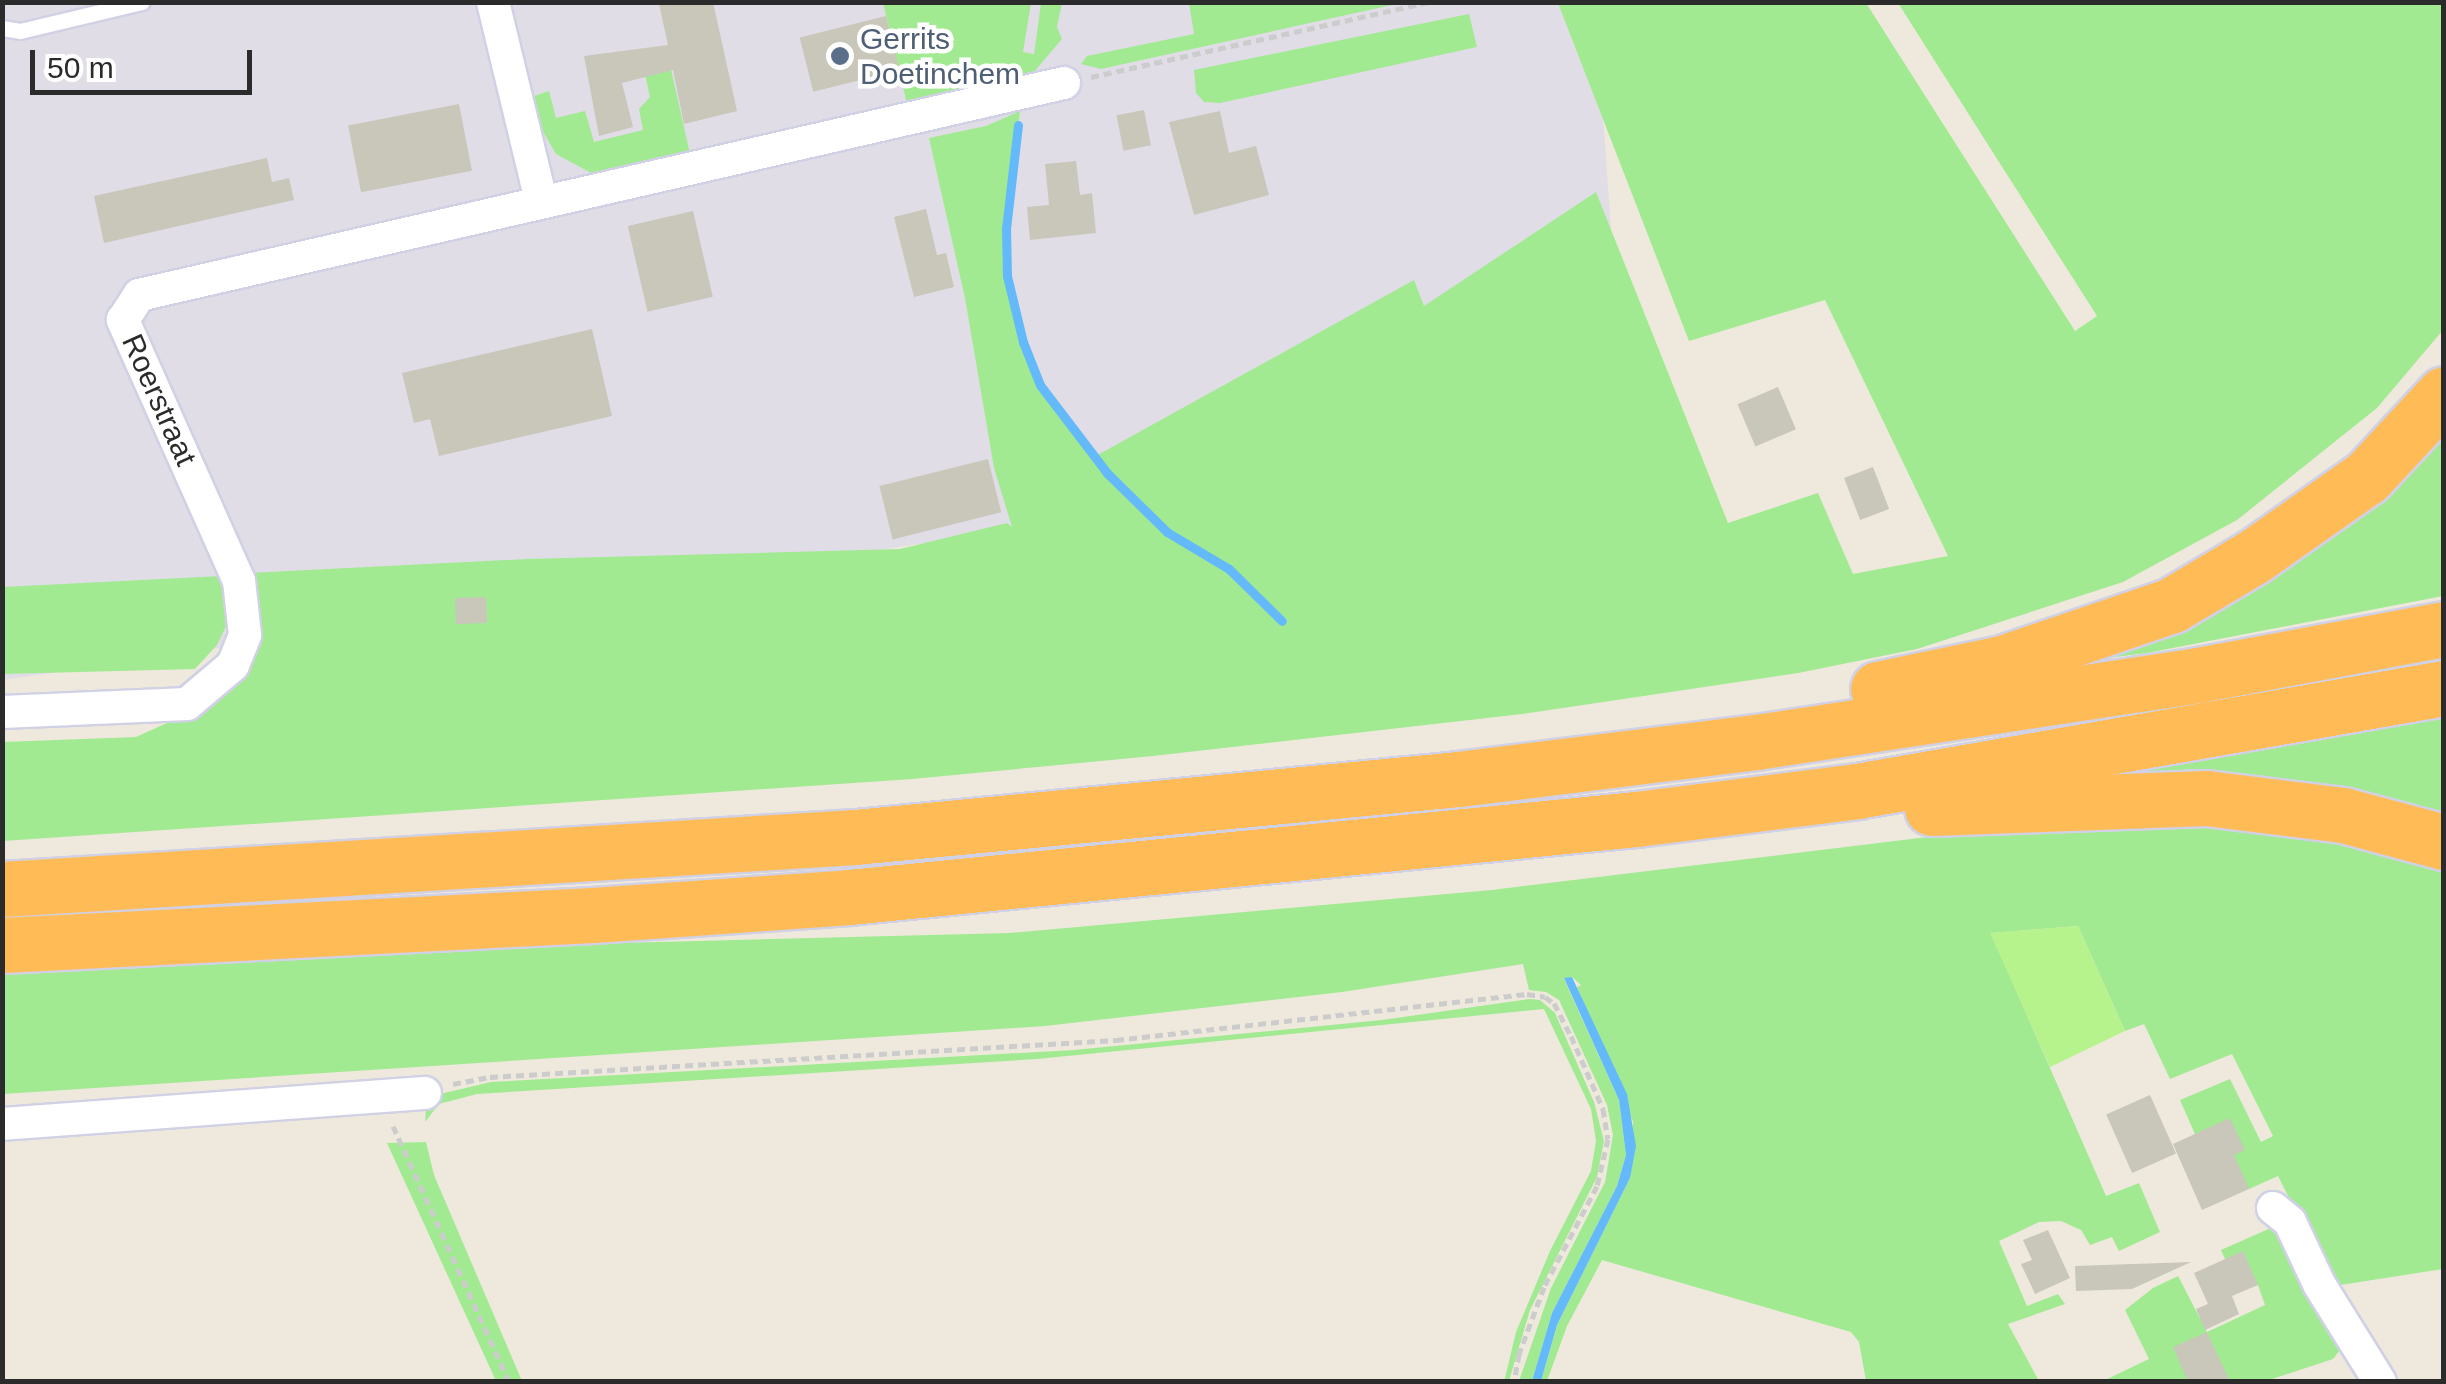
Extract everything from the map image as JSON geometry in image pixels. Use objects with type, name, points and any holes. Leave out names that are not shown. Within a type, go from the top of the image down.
[{"type":"highway","points":[[1459,778],[2002,663],[2172,605],[2253,557],[2352,488],[2420,425],[2444,394]]},
{"type":"highway","points":[[2,889],[856,837],[1459,778],[1814,734],[2198,675],[2444,629]]},
{"type":"highway","points":[[2,946],[849,897],[1636,819],[1856,791],[2444,688]]},
{"type":"highway","points":[[1636,819],[2206,798],[2343,814],[2444,842]]},
{"type":"street","points":[[493,2],[541,200]]},
{"type":"street","name":"Roerstraat","points":[[2,712],[187,704],[233,665],[245,635],[239,581],[123,320],[138,295],[1064,83]]},
{"type":"street","points":[[2,1124],[424,1092]]},
{"type":"street","points":[[2273,1208],[2290,1222],[2320,1284],[2380,1382]]},
{"type":"lane","points":[[2,28],[20,31],[142,2]]},
{"type":"path","points":[[1064,83],[1430,2]]},
{"type":"path","points":[[424,1092],[490,1077],[1116,1040],[1527,994],[1545,998],[1554,1003],[1604,1109],[1608,1139],[1597,1186],[1544,1287],[1519,1354],[1514,1382]]},
{"type":"path","points":[[380,1096],[509,1382]]},
{"type":"shaded area","points":[[2,3],[1629,3],[1596,20],[1611,228],[1073,521],[3,680]]},
{"type":"green space","points":[[1189,2],[1401,3],[1101,69],[1081,64],[1087,56],[1194,34]]},
{"type":"green space","points":[[883,3],[1031,3],[1023,52],[1034,54],[1041,3],[1062,3],[1057,27],[1062,39],[1033,73],[907,104]]},
{"type":"green space","points":[[1558,3],[1866,3],[2075,331],[2097,316],[1898,3],[2443,3],[2443,330],[2377,408],[2237,520],[2123,582],[1917,649],[1798,673],[1522,714],[1153,756],[912,779],[3,841],[3,742],[136,737],[207,705],[248,573],[527,559],[900,549],[1007,523],[1012,527],[994,468],[965,298],[929,138],[986,126],[1020,111],[1006,228],[1007,277],[1023,342],[1040,385],[1094,457],[1414,280],[1424,306],[1596,192],[1728,523],[1818,493],[1853,574],[1948,556],[1825,300],[1689,341]]},
{"type":"green space","points":[[1469,14],[1477,47],[1220,103],[1204,102],[1196,93],[1194,70]]},
{"type":"green space","points":[[666,47],[690,154],[593,174],[556,154],[542,130],[534,96],[549,91],[556,118],[585,111],[594,142],[643,130],[639,109],[650,97],[640,51]]},
{"type":"green space","points":[[2443,412],[2443,596],[2147,653],[2043,666]]},
{"type":"green space","points":[[222,576],[228,622],[217,645],[195,669],[3,674],[3,587]]},
{"type":"green space","points":[[2443,710],[2443,825],[2099,774]]},
{"type":"green space","points":[[2149,820],[2273,830],[2385,853],[2443,872],[2443,1269],[2334,1286],[2278,1176],[2249,1189],[2209,1166],[2180,1100],[2230,1079],[2261,1142],[2273,1136],[2232,1054],[2170,1079],[2144,1024],[2125,1031],[2078,926],[1991,933],[2106,1196],[2139,1183],[2160,1232],[2119,1251],[2112,1237],[2090,1245],[2081,1230],[2061,1221],[2039,1222],[1999,1241],[2027,1306],[2058,1294],[2065,1304],[2008,1324],[2039,1381],[1866,1381],[1859,1342],[1851,1332],[1602,1260],[1567,1326],[1547,1381],[1541,1381],[1557,1325],[1630,1178],[1633,1122],[1577,987],[1581,985],[1572,977],[1564,979],[1619,1100],[1626,1155],[1617,1186],[1552,1313],[1532,1381],[1519,1381],[1551,1288],[1605,1182],[1613,1135],[1607,1105],[1559,1000],[1546,992],[1529,990],[1523,964],[1342,992],[1045,1026],[3,1094],[3,969],[582,944],[1009,933],[1492,890],[2059,821]]},
{"type":"green space","points":[[2078,926],[2125,1031],[2050,1067],[1990,933]]},
{"type":"green space","points":[[1540,1000],[1555,1013],[1594,1102],[1604,1141],[1597,1177],[1530,1310],[1509,1381],[1504,1382],[1516,1332],[1550,1251],[1591,1171],[1596,1141],[1591,1109],[1544,1009],[1037,1059],[477,1094],[439,1104],[425,1122],[427,1097],[491,1082],[1074,1050],[1382,1020]]},
{"type":"green space","points":[[426,1142],[434,1175],[522,1381],[496,1381],[387,1143]]},
{"type":"green space","points":[[2273,1227],[2288,1235],[2345,1344],[2333,1359],[2266,1381],[2101,1382],[2149,1359],[2125,1310],[2153,1288],[2178,1276],[2207,1332],[2265,1305],[2258,1285],[2225,1259],[2221,1250]]},
{"type":"water","points":[[1572,977],[1627,1094],[1636,1146],[1630,1178],[1557,1325],[1541,1381],[1532,1381],[1552,1313],[1617,1186],[1626,1155],[1619,1100],[1564,978]]},
{"type":"building","points":[[713,2],[737,111],[684,124],[673,70],[622,83],[633,127],[599,136],[584,56],[668,45],[659,4]]},
{"type":"building","points":[[886,16],[900,70],[813,92],[800,38]]},
{"type":"building","points":[[459,104],[472,171],[361,192],[348,126]]},
{"type":"building","points":[[1144,110],[1151,145],[1123,151],[1117,115]]},
{"type":"building","points":[[1220,111],[1229,153],[1256,146],[1269,195],[1194,215],[1169,122]]},
{"type":"building","points":[[267,158],[272,182],[289,178],[294,200],[104,243],[94,196]]},
{"type":"building","points":[[1076,161],[1080,195],[1092,193],[1096,233],[1030,240],[1027,207],[1049,205],[1045,164]]},
{"type":"building","points":[[926,209],[937,255],[946,253],[954,287],[914,297],[894,217]]},
{"type":"building","points":[[693,211],[713,297],[648,312],[628,226]]},
{"type":"building","points":[[592,329],[612,416],[439,456],[430,419],[414,423],[402,373]]},
{"type":"building","points":[[1778,387],[1796,429],[1755,447],[1737,404]]},
{"type":"building","points":[[988,459],[1001,512],[893,539],[879,486]]},
{"type":"building","points":[[1873,467],[1889,509],[1860,520],[1844,478]]},
{"type":"building","points":[[486,597],[487,623],[456,624],[455,598]]},
{"type":"building","points":[[2150,1095],[2176,1153],[2132,1173],[2106,1115]]},
{"type":"building","points":[[2230,1118],[2245,1150],[2234,1155],[2249,1189],[2202,1210],[2173,1144]]},
{"type":"building","points":[[2048,1230],[2070,1278],[2035,1294],[2021,1264],[2032,1260],[2023,1240]]},
{"type":"building","points":[[2243,1251],[2258,1285],[2232,1296],[2239,1314],[2205,1330],[2196,1309],[2208,1304],[2194,1273]]},
{"type":"building","points":[[2191,1262],[2132,1289],[2076,1291],[2075,1266]]},
{"type":"building","points":[[2207,1332],[2230,1382],[2188,1382],[2173,1347]]},
{"type":"waterway","points":[[1018,125],[1006,228],[1007,276],[1023,342],[1040,385],[1107,473],[1167,532],[1229,569],[1282,621]]},
{"type":"place","name":"Gerrits Doetinchem","points":[[840,56]]}]
